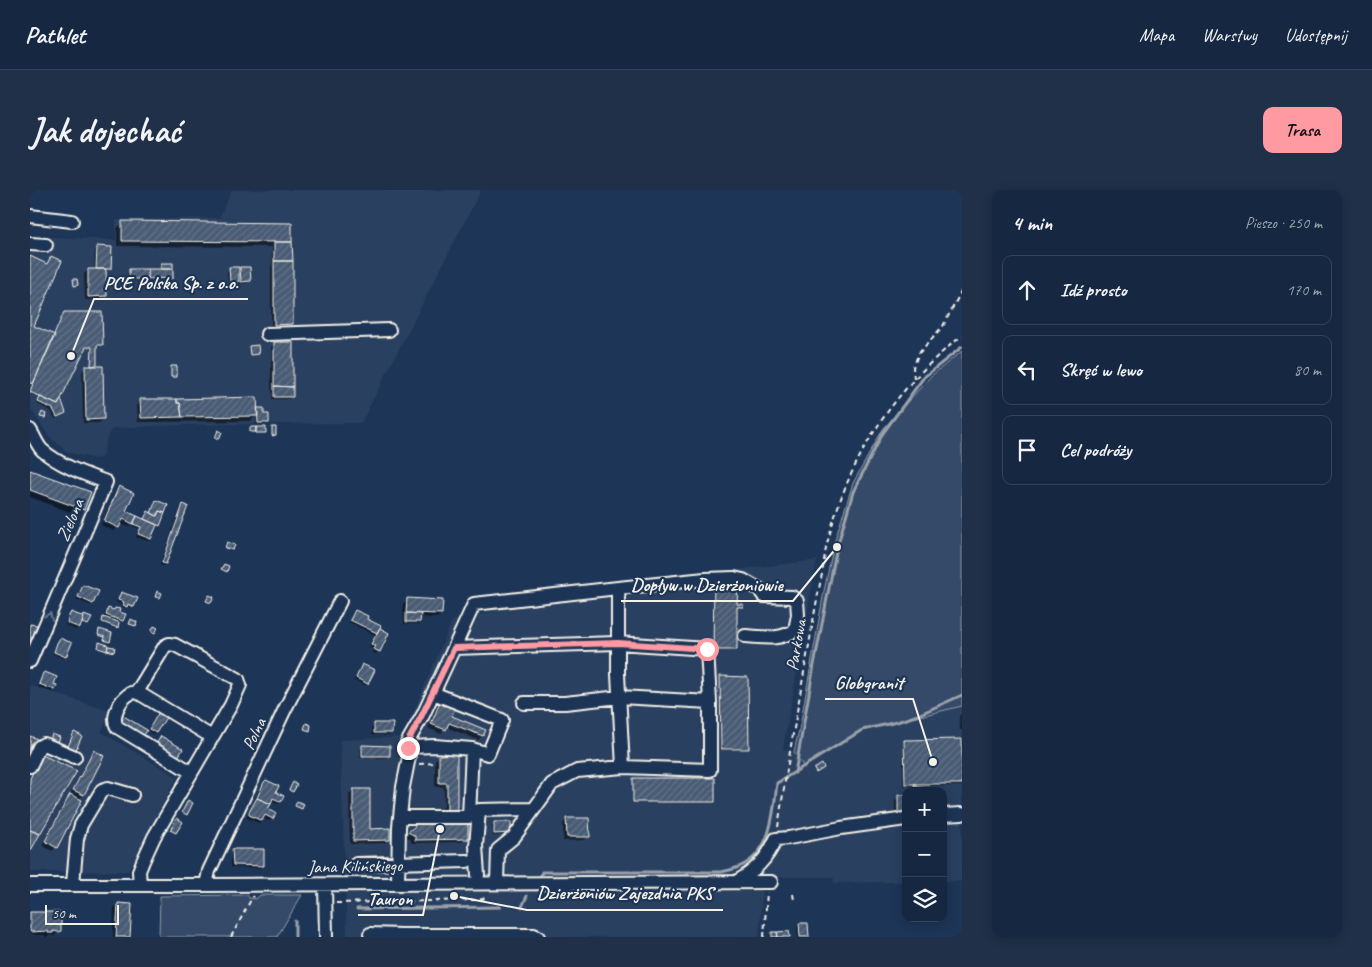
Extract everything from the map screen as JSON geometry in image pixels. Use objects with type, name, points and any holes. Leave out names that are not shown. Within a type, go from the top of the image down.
[{"type":"street","points":[[30,216],[72,221]]},
{"type":"street","points":[[30,244],[46,245]]},
{"type":"street","points":[[266,334],[388,330]]},
{"type":"street","name":"Zielona","points":[[30,430],[41,449],[51,456],[63,464],[106,482],[30,660]]},
{"type":"street","points":[[398,884],[402,787],[409,757],[407,743],[433,693],[474,604],[705,579],[734,578],[743,580],[759,589],[764,596],[792,597],[797,601],[798,616],[795,630],[786,636],[745,636]]},
{"type":"street","points":[[618,588],[618,674],[622,766]]},
{"type":"street","name":"Polna","points":[[206,885],[209,871],[256,770],[340,601]]},
{"type":"street","points":[[454,648],[618,643],[707,649],[710,702],[710,770],[622,766],[577,771],[552,784],[514,837],[498,850],[478,879]]},
{"type":"street","points":[[137,692],[164,646],[169,644],[175,645],[238,679],[240,685],[231,705],[154,837],[140,871],[140,885]]},
{"type":"street","points":[[191,772],[117,727],[114,723],[114,716],[124,697],[131,692],[137,692],[212,737]]},
{"type":"street","points":[[408,748],[435,746],[472,750],[488,754],[502,720],[433,693]]},
{"type":"street","points":[[524,703],[565,703],[620,697],[710,702]]},
{"type":"street","points":[[30,766],[39,748],[44,744],[75,757]]},
{"type":"street","points":[[400,817],[469,816],[472,750]]},
{"type":"street","points":[[73,884],[77,839],[81,824],[102,790],[108,788],[132,795]]},
{"type":"street","points":[[478,879],[476,846],[479,810],[534,809]]},
{"type":"street","points":[[947,815],[962,814]]},
{"type":"street","points":[[736,882],[757,868],[770,852],[776,839],[902,820]]},
{"type":"street","points":[[497,883],[498,850]]},
{"type":"street","points":[[356,864],[467,861]]},
{"type":"street","name":"Jana Kilińskiego","points":[[30,885],[398,884],[478,879],[497,883],[769,882]]},
{"type":"street","points":[[325,884],[326,937]]},
{"type":"street","points":[[370,934],[401,936],[534,935],[538,937]]},
{"type":"path","points":[[914,379],[913,367],[919,353],[943,326],[962,290]]},
{"type":"path","name":"Parkowa","points":[[776,839],[787,765],[828,539],[847,481],[868,440],[914,379],[962,336]]},
{"type":"path","points":[[764,937],[769,882]]},
{"type":"path","points":[[231,937],[258,885]]},
{"type":"path","points":[[793,894],[794,900]]},
{"type":"path","points":[[336,903],[475,900],[483,899],[487,896]]},
{"type":"shaded area","points":[[232,190],[481,190],[361,423],[184,425],[114,428],[109,432],[102,457],[95,459],[67,452],[48,435],[30,408],[30,236],[116,240],[116,220],[219,218]]},
{"type":"shaded area","points":[[962,351],[962,706],[862,730],[804,767],[794,752],[835,540],[853,483],[883,429],[931,376]]},
{"type":"shaded area","points":[[817,560],[783,749],[794,752],[804,767],[862,730],[962,706],[962,881],[947,881],[947,787],[902,787],[902,882],[834,883],[833,877],[762,877],[759,937],[347,937],[340,740],[403,737],[452,621],[581,589]]},
{"type":"shaded area","points":[[30,685],[112,712],[101,732],[177,777],[128,871],[30,872]]},
{"type":"shaded area","points":[[247,895],[249,898],[256,899],[260,895],[302,895],[277,937],[159,937],[160,896]]},
{"type":"building","points":[[122,221],[292,223],[292,242],[122,241]]},
{"type":"building","points":[[274,242],[292,242],[293,261],[274,261]]},
{"type":"building","points":[[97,246],[112,247],[111,269],[96,269]]},
{"type":"building","points":[[30,256],[47,264],[51,256],[62,261],[34,326],[55,335],[33,384],[30,383]]},
{"type":"building","points":[[274,261],[293,261],[293,324],[274,325]]},
{"type":"building","points":[[161,263],[173,263],[173,269],[161,269]]},
{"type":"building","points":[[229,267],[239,267],[239,282],[230,282]]},
{"type":"building","points":[[240,267],[250,267],[251,281],[241,282]]},
{"type":"building","points":[[88,269],[106,269],[107,296],[88,297]]},
{"type":"building","points":[[129,269],[148,269],[148,279],[129,279]]},
{"type":"building","points":[[148,269],[173,269],[173,278],[148,279]]},
{"type":"building","points":[[73,279],[77,279],[78,285],[74,286]]},
{"type":"building","points":[[64,312],[102,312],[103,345],[97,345],[97,365],[91,366],[92,347],[86,347],[58,405],[30,391]]},
{"type":"building","points":[[274,342],[293,342],[293,387],[274,386]]},
{"type":"building","points":[[258,345],[259,354],[250,355],[249,346]]},
{"type":"building","points":[[85,366],[103,366],[104,419],[86,420]]},
{"type":"building","points":[[171,366],[177,366],[177,377],[171,377]]},
{"type":"building","points":[[274,386],[293,387],[293,397],[274,397]]},
{"type":"building","points":[[40,397],[58,405],[61,399],[66,413],[57,417],[53,409],[38,402]]},
{"type":"building","points":[[257,397],[258,416],[182,417],[180,403],[177,403],[177,399]]},
{"type":"building","points":[[140,399],[177,399],[177,403],[180,403],[182,417],[141,418]]},
{"type":"building","points":[[257,408],[264,408],[264,414],[269,414],[269,423],[258,423]]},
{"type":"building","points":[[42,412],[46,414],[45,418],[40,417]]},
{"type":"building","points":[[250,427],[256,427],[256,432],[250,432]]},
{"type":"building","points":[[256,427],[266,427],[266,433],[256,433]]},
{"type":"building","points":[[272,427],[276,427],[276,435],[272,436]]},
{"type":"building","points":[[218,430],[222,432],[219,439],[215,438]]},
{"type":"building","points":[[30,470],[91,492],[84,510],[30,490]]},
{"type":"building","points":[[119,486],[134,493],[126,511],[137,516],[133,524],[123,519],[119,528],[104,521]]},
{"type":"building","points":[[156,500],[168,505],[165,513],[159,511],[157,516],[151,513]]},
{"type":"building","points":[[183,504],[188,506],[166,564],[162,563]]},
{"type":"building","points":[[148,511],[157,516],[159,511],[165,513],[160,526],[144,519]]},
{"type":"building","points":[[137,516],[157,525],[151,539],[138,534],[141,527],[133,524]]},
{"type":"building","points":[[227,542],[235,545],[233,550],[225,548]]},
{"type":"building","points":[[224,564],[229,566],[227,572],[221,569]]},
{"type":"building","points":[[714,582],[738,583],[737,604],[743,604],[743,607],[737,607],[737,650],[713,650]]},
{"type":"building","points":[[83,585],[99,591],[93,604],[78,597]]},
{"type":"building","points":[[157,591],[162,593],[160,598],[155,597]]},
{"type":"building","points":[[121,592],[138,598],[134,607],[128,604],[127,607],[123,605],[124,602],[118,600]]},
{"type":"building","points":[[209,595],[214,597],[211,603],[206,601]]},
{"type":"building","points":[[407,598],[443,600],[442,614],[406,613]]},
{"type":"building","points":[[108,608],[120,609],[119,612],[126,614],[123,621],[106,615]]},
{"type":"building","points":[[355,610],[368,616],[367,619],[381,626],[377,633],[350,620]]},
{"type":"building","points":[[71,612],[84,617],[80,628],[67,623]]},
{"type":"building","points":[[406,613],[421,614],[420,622],[406,622]]},
{"type":"building","points":[[84,615],[92,618],[88,625],[82,623]]},
{"type":"building","points":[[103,617],[119,622],[118,628],[102,622]]},
{"type":"building","points":[[131,619],[137,622],[136,626],[129,624]]},
{"type":"building","points":[[30,624],[37,625],[33,643],[30,642]]},
{"type":"building","points":[[154,626],[158,628],[155,633],[151,631]]},
{"type":"building","points":[[380,628],[389,633],[380,652],[373,649],[375,646],[371,644]]},
{"type":"building","points":[[99,629],[112,633],[110,642],[104,640],[105,637],[98,635]]},
{"type":"building","points":[[60,638],[72,643],[66,657],[54,652]]},
{"type":"building","points":[[99,642],[108,645],[107,651],[98,648]]},
{"type":"building","points":[[108,646],[115,647],[114,652],[107,650]]},
{"type":"building","points":[[362,664],[375,670],[368,684],[356,678]]},
{"type":"building","points":[[45,672],[57,677],[54,684],[57,685],[55,690],[39,684]]},
{"type":"building","points":[[720,676],[748,677],[749,749],[721,749]]},
{"type":"building","points":[[440,702],[455,708],[452,716],[486,730],[483,736],[449,723],[446,730],[431,724]]},
{"type":"building","points":[[159,712],[167,716],[156,733],[149,729]]},
{"type":"building","points":[[122,715],[147,730],[143,737],[117,722]]},
{"type":"building","points":[[306,723],[311,725],[310,731],[304,729]]},
{"type":"building","points":[[374,723],[393,723],[392,733],[374,733]]},
{"type":"building","points":[[74,732],[82,736],[75,752],[67,749]]},
{"type":"building","points":[[52,734],[60,737],[57,746],[49,743]]},
{"type":"building","points":[[30,736],[37,739],[30,758]]},
{"type":"building","points":[[161,736],[183,749],[177,759],[155,746]]},
{"type":"building","points":[[962,739],[962,784],[905,784],[904,740]]},
{"type":"building","points":[[362,745],[390,746],[390,756],[362,756]]},
{"type":"building","points":[[94,750],[104,756],[84,795],[73,790]]},
{"type":"building","points":[[40,754],[77,771],[40,834],[30,830],[30,779]]},
{"type":"building","points":[[457,754],[457,811],[447,811],[447,783],[439,783],[439,755]]},
{"type":"building","points":[[822,764],[824,768],[816,773],[814,769]]},
{"type":"building","points":[[633,778],[715,778],[715,802],[633,802]]},
{"type":"building","points":[[266,780],[279,786],[276,792],[284,796],[281,802],[273,798],[271,804],[257,798]]},
{"type":"building","points":[[293,782],[297,785],[293,792],[289,790]]},
{"type":"building","points":[[353,789],[370,789],[370,829],[390,828],[390,840],[353,841]]},
{"type":"building","points":[[70,794],[82,800],[57,848],[45,841]]},
{"type":"building","points":[[898,795],[902,795],[902,812],[898,812]]},
{"type":"building","points":[[257,798],[271,804],[268,809],[276,813],[273,819],[265,815],[262,821],[249,815]]},
{"type":"building","points":[[188,800],[193,803],[187,815],[182,812]]},
{"type":"building","points":[[297,801],[304,804],[302,809],[295,806]]},
{"type":"building","points":[[177,818],[183,822],[176,833],[170,830]]},
{"type":"building","points":[[566,818],[589,818],[590,837],[567,837]]},
{"type":"building","points":[[468,822],[468,839],[415,840],[415,836],[408,832],[415,826],[415,823]]},
{"type":"building","points":[[494,822],[511,822],[511,833],[494,834]]},
{"type":"building","points":[[30,830],[40,834],[30,852]]},
{"type":"building","points":[[232,849],[264,849],[264,866],[233,865]]},
{"type":"building","points":[[118,903],[132,904],[130,937],[116,937]]},
{"type":"building","points":[[30,912],[61,912],[61,931],[53,931],[53,933],[48,933],[48,931],[30,932]]},
{"type":"building","points":[[799,923],[808,923],[809,937],[800,937]]},
{"type":"building","points":[[789,931],[790,937],[778,937],[777,932]]},
{"type":"building","points":[[772,932],[777,932],[778,937],[772,937]]},
{"type":"waterway","points":[[795,773],[837,547],[853,492],[883,433],[924,377],[962,347]]},
{"type":"waterway","points":[[541,874],[542,872],[721,872],[736,868],[748,862],[764,844],[772,820],[777,783],[862,730],[918,715],[962,695]]},
{"type":"waterway","points":[[522,907],[527,896]]},
{"type":"waterway","points":[[357,909],[500,907]]},
{"type":"waterway","points":[[295,921],[295,937]]},
{"type":"place","name":"PCE Polska Sp. z o.o.","points":[[71,356]]},
{"type":"place","name":"Dopływ w Dzierżoniowie","points":[[837,547]]},
{"type":"place","name":"Globgranit","points":[[933,762]]},
{"type":"place","name":"Tauron","points":[[440,829]]},
{"type":"place","name":"Dzierżoniów Zajezdnia PKS","points":[[454,896]]},
{"type":"route","points":[[408,748],[407,743],[454,648],[618,643],[707,649]]}]
